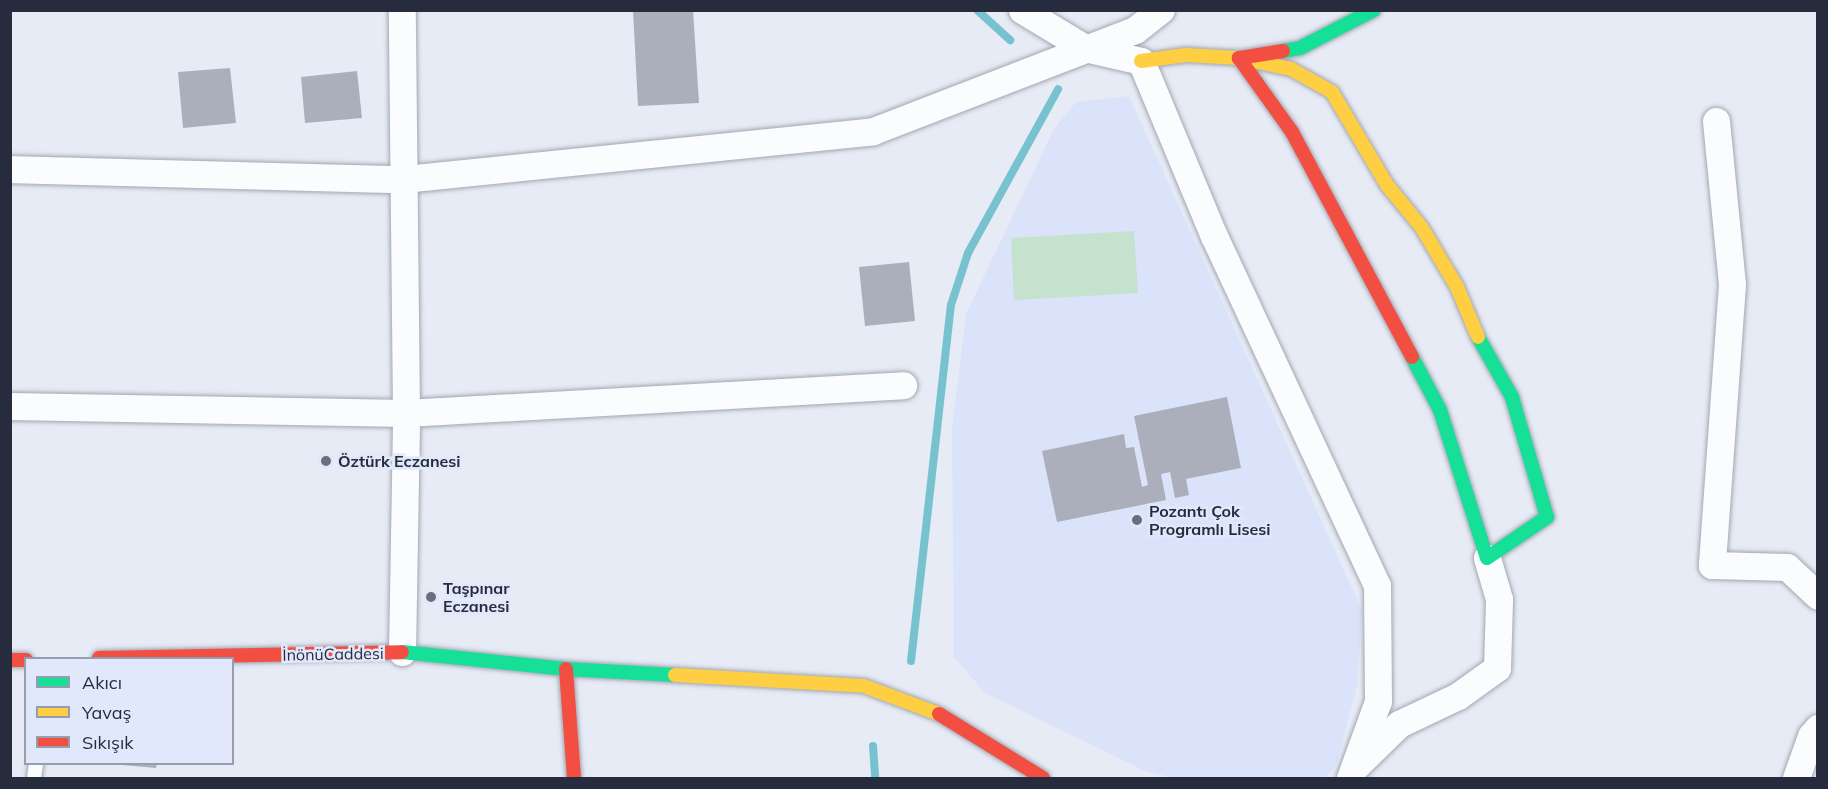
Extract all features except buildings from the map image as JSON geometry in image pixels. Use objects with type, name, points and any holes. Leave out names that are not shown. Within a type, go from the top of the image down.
[{"type":"street","points":[[402,10],[406,413],[402,652]]},
{"type":"street","points":[[1022,10],[1085,48],[1141,61],[1186,55],[1239,58],[1291,69],[1332,92],[1387,185],[1422,228],[1440,257],[1512,397],[1546,517],[1487,558]]},
{"type":"street","points":[[10,169],[404,178],[873,131],[1135,30],[1161,10]]},
{"type":"street","points":[[1239,58],[1300,48],[1374,10]]},
{"type":"street","points":[[1239,58],[1292,132],[1440,410],[1499,599],[1497,668],[1458,696],[1399,724],[1350,775]]},
{"type":"street","points":[[1141,61],[1214,236],[1377,585],[1378,700],[1350,775]]},
{"type":"street","points":[[1716,121],[1732,284],[1712,565],[1787,567],[1818,596]]},
{"type":"street","points":[[10,406],[406,413],[903,385]]},
{"type":"street","name":"İnönüCaddesi","points":[[150,657],[402,652],[566,669],[864,686],[939,714],[1043,778]]},
{"type":"street","points":[[566,669],[574,778]]},
{"type":"street","points":[[1796,778],[1811,736],[1818,728]]},
{"type":"shaded area","name":"Pozantı Çok Programlı Lisesi","points":[[1129,96],[1362,610],[1357,685],[1336,766],[1324,778],[1174,778],[1145,771],[985,693],[954,657],[952,430],[966,314],[1054,129],[1076,102]]},
{"type":"green space","points":[[1134,231],[1138,293],[1014,300],[1011,238]]},
{"type":"waterway","points":[[977,10],[1010,40]]},
{"type":"waterway","points":[[911,661],[951,305],[968,253],[1058,89]]},
{"type":"waterway","points":[[873,746],[875,778]]},
{"type":"traffic: fast","points":[[1283,51],[1300,48],[1374,10]]},
{"type":"traffic: fast","points":[[1412,357],[1440,410],[1487,558],[1547,517],[1512,397],[1478,337]]},
{"type":"traffic: fast","points":[[402,652],[566,669],[675,675]]},
{"type":"traffic: slow","points":[[1141,61],[1186,55],[1239,58],[1291,69],[1332,92],[1387,185],[1422,228],[1457,287],[1478,337]]},
{"type":"traffic: slow","points":[[675,675],[864,686],[939,714]]},
{"type":"traffic: jam","points":[[1283,51],[1239,58],[1292,132],[1412,357]]},
{"type":"traffic: jam","points":[[150,657],[402,652]]},
{"type":"traffic: jam","points":[[10,660],[24,660]]},
{"type":"traffic: jam","points":[[566,669],[574,778]]},
{"type":"traffic: jam","points":[[939,714],[1043,778]]},
{"type":"place","name":"Öztürk Eczanesi","points":[[326,461]]},
{"type":"place","name":"Pozantı Çok Programlı Lisesi","points":[[1137,520]]},
{"type":"place","name":"Taşpınar Eczanesi","points":[[431,597]]}]
